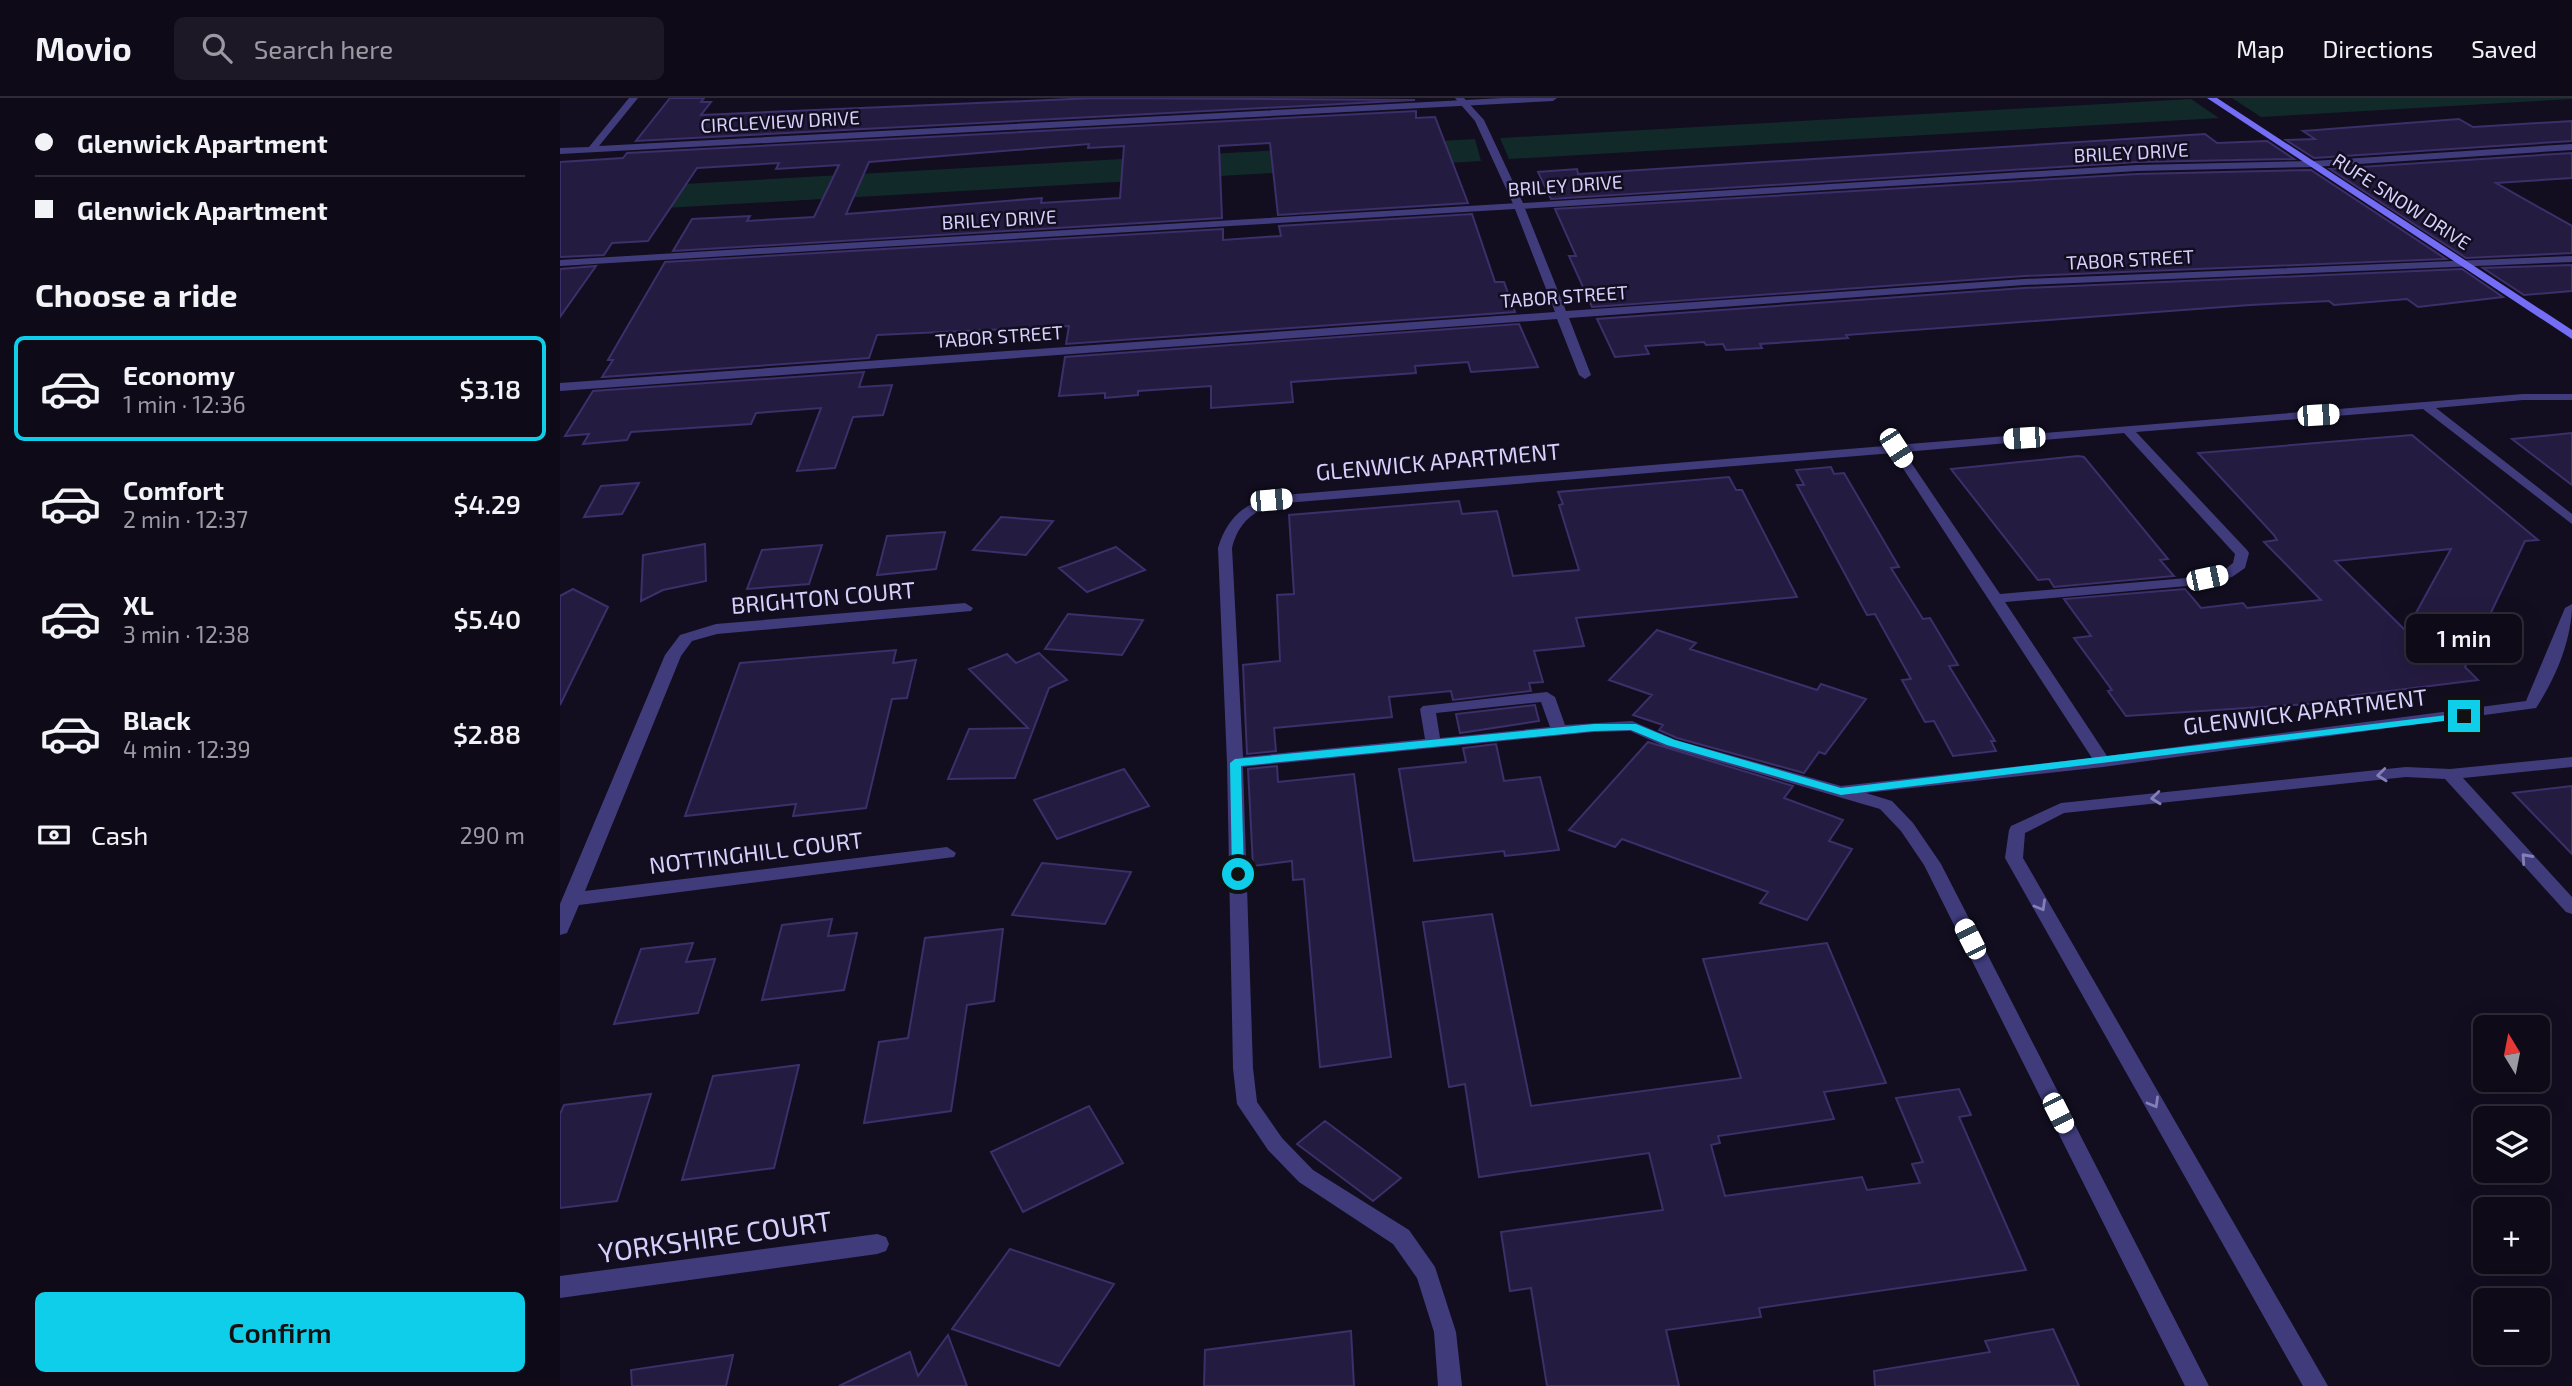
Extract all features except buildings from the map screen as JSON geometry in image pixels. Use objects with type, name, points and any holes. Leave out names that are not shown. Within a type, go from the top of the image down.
[{"type":"main road","name":"RUFE SNOW DRIVE","points":[[2211,98],[2572,335]]},
{"type":"street","points":[[592,149],[634,98]]},
{"type":"street","name":"CIRCLEVIEW DRIVE","points":[[560,151],[1461,100],[1553,98]]},
{"type":"street","points":[[1461,100],[1479,120],[1519,206],[1585,375]]},
{"type":"street","name":"BRILEY DRIVE","points":[[560,263],[2137,168],[2313,164],[2572,147]]},
{"type":"street","name":"TABOR STREET","points":[[560,387],[1561,314],[2147,275],[2572,259]]},
{"type":"street","name":"BRIGHTON COURT","points":[[572,899],[673,655],[686,638],[716,629],[965,608]]},
{"type":"street","name":"NOTTINGHILL COURT","points":[[572,899],[947,853]]},
{"type":"street","points":[[560,928],[572,899]]},
{"type":"street","name":"YORKSHIRE COURT","points":[[560,1287],[877,1244]]},
{"type":"lane","name":"GLENWICK APARTMENT","points":[[1450,1386],[1445,1332],[1427,1273],[1401,1237],[1306,1176],[1275,1144],[1247,1104],[1243,1068],[1235,763],[1225,548],[1229,528],[1248,509],[1271,500],[2523,397],[2572,397]]},
{"type":"lane","points":[[2427,406],[2572,520]]},
{"type":"lane","points":[[1996,599],[2187,582],[2227,574],[2240,565],[2242,553],[2127,430]]},
{"type":"lane","points":[[1896,448],[2103,762]]},
{"type":"lane","name":"GLENWICK APARTMENT","points":[[1841,791],[2103,762],[2532,705],[2542,688],[2548,664],[2572,608]]},
{"type":"lane","points":[[1433,743],[1428,709],[1547,698],[1559,731]]},
{"type":"lane","name":"GLENWICK APARTMENT","points":[[1235,763],[1632,726],[1671,743],[1886,805],[1907,827],[1932,864],[2197,1386]]},
{"type":"lane","points":[[2316,1386],[2014,858],[2017,830],[2061,808],[2406,772],[2450,774],[2572,762]]},
{"type":"lane","points":[[2450,774],[2572,908]]},
{"type":"green space","points":[[2232,98],[2572,98],[2572,99],[2261,117]]},
{"type":"green space","points":[[2191,99],[2219,118],[1509,159],[1500,138]]},
{"type":"green space","points":[[1475,139],[1481,161],[560,214],[560,191]]},
{"type":"route","points":[[1238,874],[1235,763],[1594,727],[1632,726],[1671,743],[1841,791],[2103,762],[2464,716]]}]
